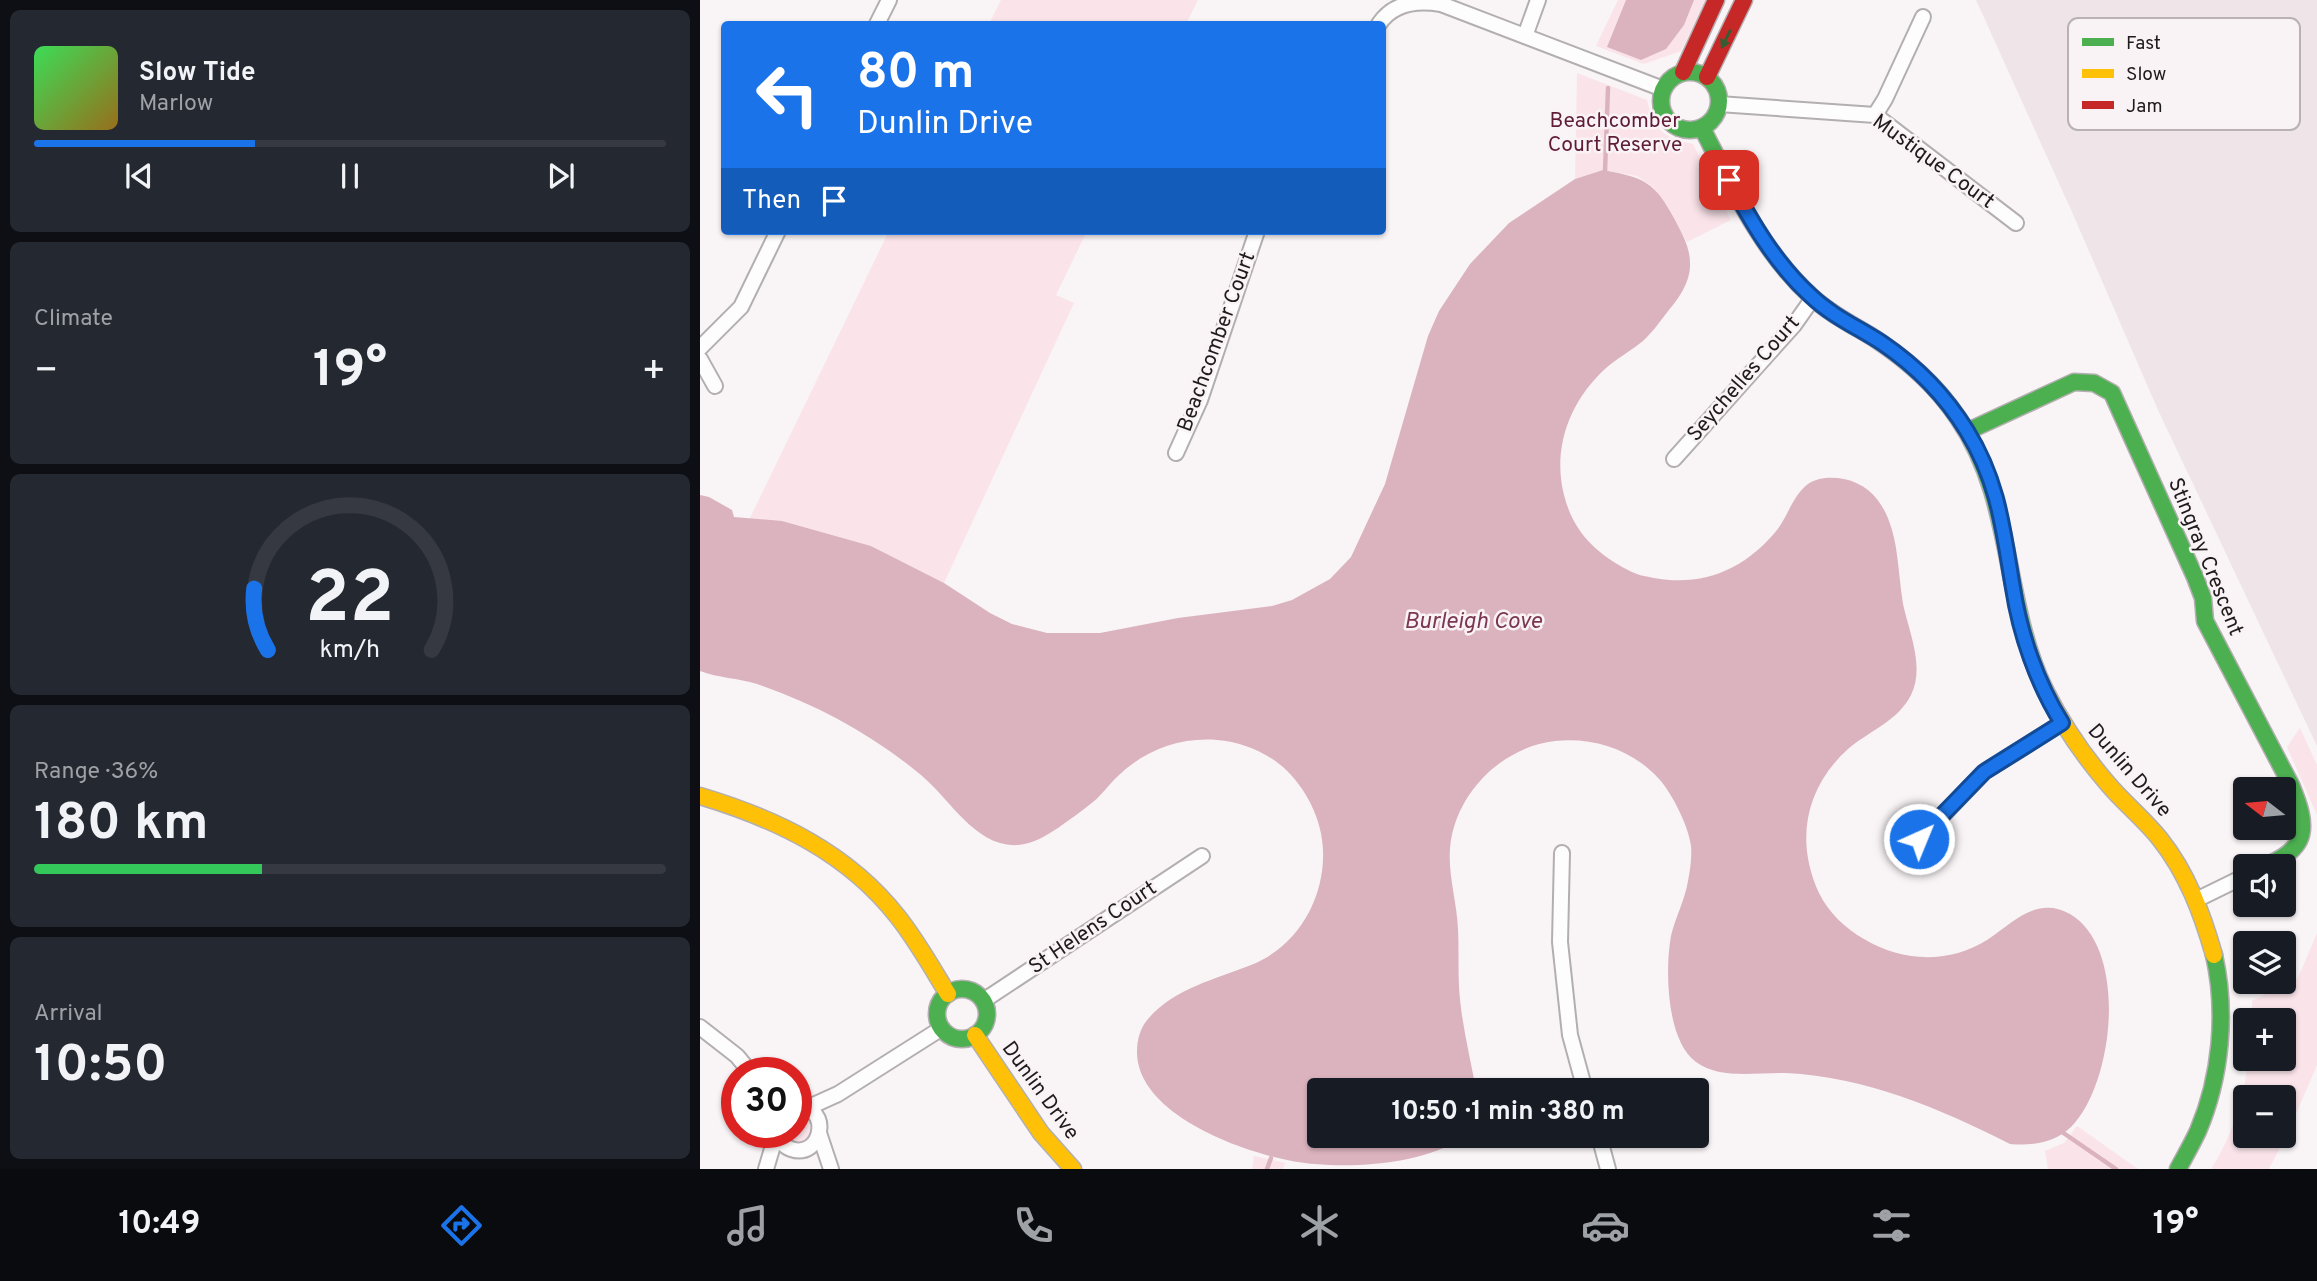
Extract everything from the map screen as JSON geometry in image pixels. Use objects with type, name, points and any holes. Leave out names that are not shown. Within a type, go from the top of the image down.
[{"type":"street","points":[[878,21],[889,0]]},
{"type":"street","points":[[1525,36],[1538,0]]},
{"type":"street","points":[[1683,72],[1716,0]]},
{"type":"street","points":[[1707,77],[1744,0]]},
{"type":"street","points":[[1382,21],[1406,2],[1441,4],[1663,89]]},
{"type":"street","points":[[1875,115],[1923,17]]},
{"type":"street","points":[[1691,71],[1707,77],[1717,89],[1719,104],[1714,118],[1702,128],[1685,130],[1669,122],[1661,107],[1663,89],[1683,72],[1691,71]]},
{"type":"street","name":"Mustique Court","points":[[1719,104],[1875,115],[2016,223]]},
{"type":"street","name":"Dunlin Drive","points":[[1702,128],[1761,238],[1784,270],[1813,298],[1905,360],[1942,397],[1968,431],[1987,469],[1999,506],[2013,590],[2037,672],[2062,723],[2103,779],[2161,841],[2177,863],[2196,900],[2216,959],[2221,1036],[2215,1075],[2205,1112],[2178,1169]]},
{"type":"street","points":[[700,348],[741,307],[776,235]]},
{"type":"street","name":"Beachcomber Court","points":[[1176,453],[1200,400],[1257,235]]},
{"type":"street","name":"Seychelles Court","points":[[1674,459],[1794,324],[1813,298]]},
{"type":"street","points":[[700,359],[715,386]]},
{"type":"street","name":"Stingray Crescent","points":[[1968,431],[2074,382],[2093,382],[2103,385],[2112,393],[2195,577],[2203,598],[2205,621],[2291,785],[2301,811],[2302,826],[2298,841],[2290,854]]},
{"type":"street","points":[[1919,839],[1984,772],[2062,723]]},
{"type":"street","points":[[700,796],[761,815],[797,831],[830,852],[871,886],[889,906],[948,994]]},
{"type":"street","points":[[1562,853],[1560,942],[1570,1035],[1583,1078]]},
{"type":"street","name":"St Helens Court","points":[[983,1001],[1202,856]]},
{"type":"street","points":[[2196,900],[2233,882]]},
{"type":"street","points":[[812,1103],[838,1094],[942,1028],[939,1006],[948,994],[971,991],[983,1001]]},
{"type":"street","name":"Dunlin Drive","points":[[942,1028],[947,1034],[961,1039],[975,1035],[985,1024],[986,1008],[983,1001]]},
{"type":"street","points":[[700,1027],[738,1057]]},
{"type":"street","name":"Dunlin Drive","points":[[975,1035],[1035,1126],[1073,1169]]},
{"type":"street","points":[[766,1169],[778,1156],[812,1145],[823,1113],[838,1094]]},
{"type":"street","points":[[812,1112],[815,1113],[831,1168]]},
{"type":"street","points":[[766,1169],[772,1148]]},
{"type":"street","points":[[1602,1148],[1608,1169]]},
{"type":"street","points":[[796,1149],[814,1154],[831,1168]]},
{"type":"shaded area","points":[[1976,0],[2317,0],[2317,746],[2158,410]]},
{"type":"green space","points":[[1001,0],[1198,0],[1188,21],[990,21]]},
{"type":"green space","points":[[1618,0],[1706,0],[1681,51],[1644,64],[1596,46]]},
{"type":"green space","name":"Beachcomber Court Reserve","points":[[1577,73],[1647,100],[1653,119],[1661,131],[1674,139],[1693,144],[1731,220],[1687,242],[1653,187],[1637,176],[1603,170],[1575,179]]},
{"type":"green space","points":[[887,235],[1085,235],[1056,295],[1074,303],[944,583],[871,546],[749,520]]},
{"type":"green space","points":[[2300,728],[2317,765],[2317,815],[2287,747]]},
{"type":"green space","points":[[2317,933],[2317,1065],[2296,1114],[2296,1085],[2244,1085],[2246,1071],[2296,1071],[2296,1008],[2252,1008],[2252,1001],[2266,994],[2296,994],[2296,979]]},
{"type":"green space","points":[[2233,1124],[2233,1148],[2280,1148],[2269,1169],[2211,1169]]},
{"type":"green space","points":[[2077,1126],[2138,1169],[2048,1169],[2045,1151],[2064,1143]]},
{"type":"green space","points":[[1254,1156],[1285,1163],[1283,1169],[1252,1169]]},
{"type":"water","points":[[1626,0],[1694,0],[1684,25],[1666,49],[1641,60],[1607,47]]},
{"type":"water","name":"Burleigh Cove","points":[[1603,170],[1647,183],[1668,207],[1683,236],[1689,252],[1690,269],[1683,291],[1655,328],[1643,341],[1605,369],[1573,411],[1562,443],[1560,460],[1564,495],[1573,520],[1587,540],[1605,556],[1628,570],[1654,578],[1690,580],[1722,572],[1737,565],[1765,544],[1777,530],[1798,494],[1812,482],[1826,478],[1844,479],[1866,488],[1874,496],[1886,514],[1894,536],[1903,604],[1916,661],[1915,684],[1899,712],[1848,749],[1833,764],[1822,781],[1808,816],[1807,854],[1812,873],[1823,900],[1844,925],[1879,947],[1910,956],[1941,956],[1972,948],[2036,909],[2058,909],[2070,914],[2089,931],[2101,956],[2108,985],[2109,1018],[2105,1050],[2086,1107],[2071,1127],[2057,1137],[2034,1144],[2010,1144],[1956,1118],[1873,1088],[1816,1076],[1727,1073],[1706,1068],[1696,1062],[1686,1052],[1679,1038],[1673,1021],[1668,985],[1671,936],[1687,888],[1691,864],[1690,838],[1683,820],[1664,785],[1637,760],[1612,748],[1570,740],[1535,745],[1499,764],[1471,793],[1460,810],[1453,829],[1450,859],[1457,919],[1460,1000],[1474,1078],[1307,1078],[1307,1148],[1442,1148],[1391,1162],[1352,1165],[1315,1164],[1264,1154],[1205,1132],[1179,1116],[1157,1097],[1142,1076],[1137,1052],[1141,1030],[1158,1009],[1182,992],[1267,957],[1295,934],[1313,903],[1322,868],[1320,827],[1306,794],[1276,761],[1252,748],[1235,743],[1203,740],[1177,743],[1151,752],[1128,767],[1093,802],[1048,834],[1023,844],[1003,844],[976,830],[903,760],[843,722],[801,701],[757,684],[700,671],[700,495],[732,510],[734,517],[782,521],[871,546],[944,583],[1012,624],[1047,633],[1100,633],[1178,618],[1272,606],[1292,600],[1330,579],[1351,557],[1385,484],[1428,336],[1439,311],[1470,264],[1509,223],[1575,179]]},
{"type":"waterway","points":[[1605,171],[1608,88]]},
{"type":"waterway","points":[[2062,1132],[2116,1169]]},
{"type":"waterway","points":[[1267,1169],[1271,1158]]},
{"type":"traffic: fast","points":[[1684,72],[1696,72],[1711,80],[1719,95],[1719,101],[1719,107],[1711,122],[1696,130],[1684,130],[1669,122],[1661,107],[1661,95],[1669,80],[1684,72]]},
{"type":"traffic: fast","points":[[1702,128],[1750,218],[1794,279],[1826,309],[1874,338],[1909,364],[1941,395],[1958,418],[1990,483],[2021,622],[2045,690]]},
{"type":"traffic: fast","points":[[1968,431],[2074,382],[2094,383],[2112,393],[2195,577],[2203,598],[2205,621],[2297,800],[2302,824],[2301,834],[2287,854]]},
{"type":"traffic: fast","points":[[2178,1169],[2198,1131],[2217,1067],[2221,1021],[2214,955]]},
{"type":"traffic: fast","points":[[962,989],[979,997],[987,1014],[979,1031],[962,1039],[945,1031],[937,1014],[945,997],[962,989]]},
{"type":"traffic: slow","points":[[2045,690],[2090,762],[2170,852],[2193,894],[2214,955]]},
{"type":"traffic: slow","points":[[700,796],[783,828],[809,841],[857,874],[898,917],[948,994]]},
{"type":"traffic: slow","points":[[975,1035],[1041,1133],[1073,1169]]},
{"type":"traffic: jam","points":[[1683,72],[1716,0]]},
{"type":"traffic: jam","points":[[1707,77],[1744,0]]},
{"type":"route","points":[[1729,180],[1754,227],[1784,270],[1813,298],[1905,360],[1942,397],[1968,431],[1996,494],[2003,519],[2020,622],[2037,672],[2062,723],[1984,772],[1919,839]]}]
